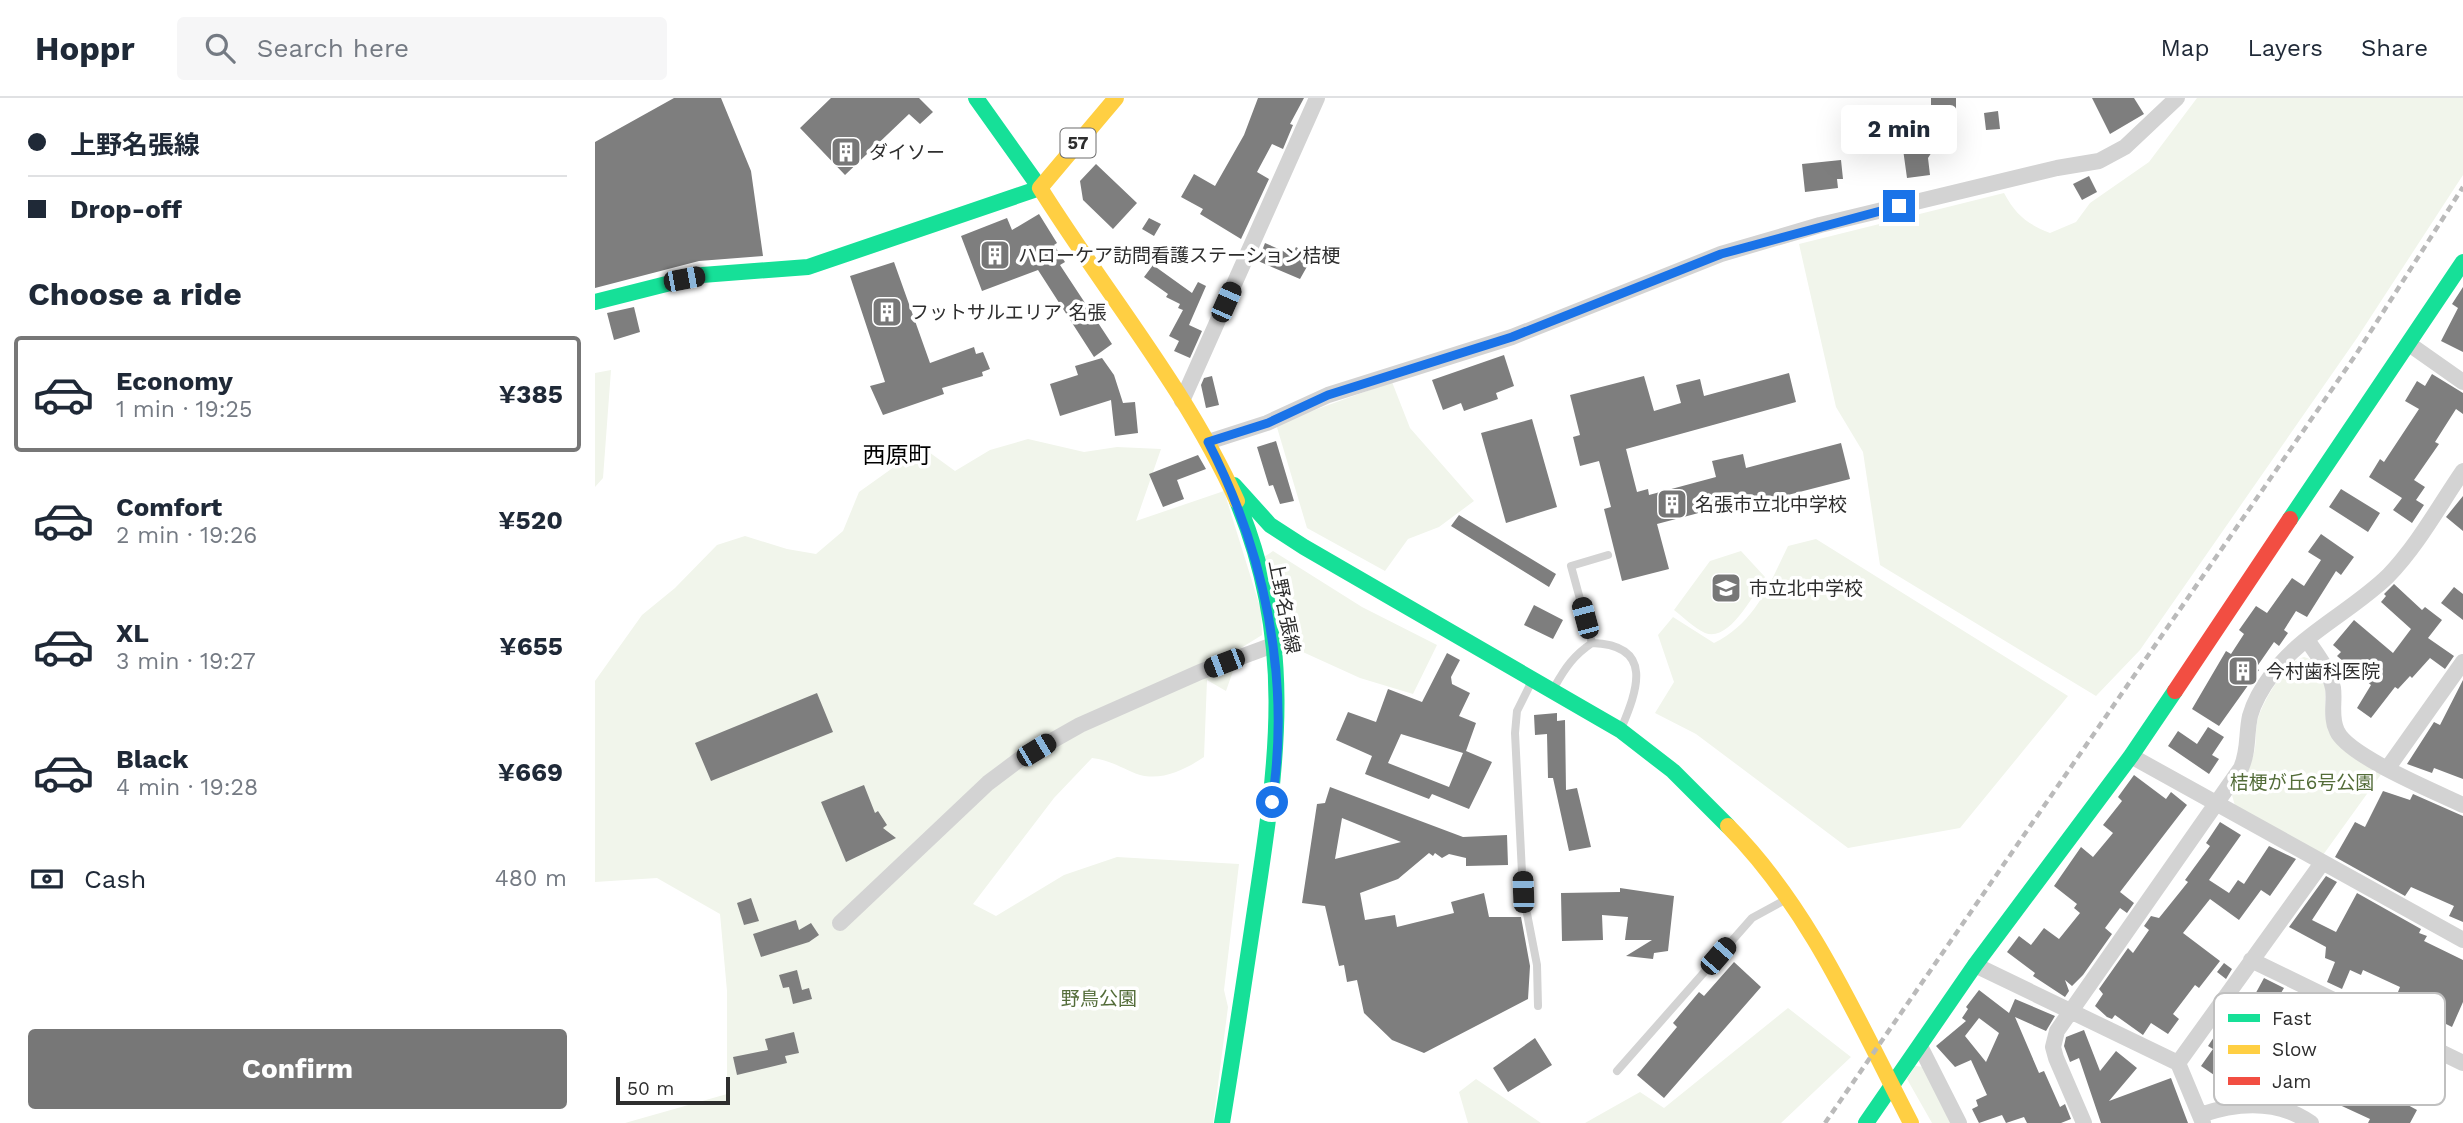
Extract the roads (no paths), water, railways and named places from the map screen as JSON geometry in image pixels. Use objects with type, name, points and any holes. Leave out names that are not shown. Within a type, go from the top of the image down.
[{"type":"street","name":"上野名張線","points":[[976,98],[1040,188],[1075,247],[1208,442],[1224,472],[1255,559],[1273,645],[1278,711],[1275,780],[1222,1123]]},
{"type":"street","name":"57","points":[[1040,188],[1116,98]]},
{"type":"street","points":[[1182,401],[1317,98]]},
{"type":"street","points":[[1208,442],[1268,423],[1328,395],[1512,337],[1721,254],[1820,225],[2057,168],[2099,161],[2125,147],[2177,98]]},
{"type":"street","points":[[595,302],[702,275],[808,267],[1040,188]]},
{"type":"street","points":[[1866,1123],[1975,965],[2131,756],[2463,262]]},
{"type":"street","points":[[2409,344],[2463,382]]},
{"type":"street","points":[[2084,1123],[2053,1047],[2057,1031],[2217,806],[2248,752],[2250,717],[2273,673],[2307,640],[2387,576],[2410,551],[2463,471]]},
{"type":"street","points":[[1224,472],[1270,525],[1327,561],[1553,689],[1620,730],[1673,771],[1713,809],[1788,898],[1858,1019],[1911,1123]]},
{"type":"street","points":[[2307,640],[2328,674],[2337,732],[2387,768],[2463,805]]},
{"type":"street","points":[[840,923],[988,783],[1020,759],[1080,725],[1200,672],[1273,645]]},
{"type":"street","points":[[2387,768],[2463,662]]},
{"type":"street","points":[[2131,756],[2463,940]]},
{"type":"street","points":[[2228,993],[2322,863]]},
{"type":"street","points":[[2251,960],[2319,993]]},
{"type":"street","points":[[1975,965],[2178,1063],[2202,1119],[2231,1106],[2244,1105]]},
{"type":"street","points":[[2178,1063],[2214,1012]]},
{"type":"street","points":[[1920,1046],[1959,1123]]},
{"type":"street","points":[[2445,1054],[2463,1063]]},
{"type":"street","points":[[2260,1105],[2291,1112],[2311,1123]]},
{"type":"lane","points":[[1592,643],[1571,566],[1608,555]]},
{"type":"lane","points":[[1553,689],[1576,655],[1592,643],[1616,647],[1626,654],[1637,673],[1638,689],[1620,730]]},
{"type":"lane","points":[[1534,678],[1517,711],[1514,733],[1523,892],[1537,965],[1538,1006]]},
{"type":"lane","points":[[1618,1071],[1752,918],[1788,898]]},
{"type":"railway","points":[[1825,1123],[2355,356],[2463,187]]},
{"type":"place","name":"ダイソー","points":[[846,152]]},
{"type":"place","name":"ハローケア訪問看護ステーション桔梗","points":[[995,255]]},
{"type":"place","name":"フットサルエリア 名張","points":[[887,312]]},
{"type":"place","name":"名張市立北中学校","points":[[1672,504]]},
{"type":"place","name":"市立北中学校","points":[[1726,588]]},
{"type":"place","name":"今村歯科医院","points":[[2243,671]]},
{"type":"district","name":"西原町","points":[[897,455]]},
{"type":"park label","name":"桔梗が丘6号公園","points":[[2302,782]]},
{"type":"park label","name":"野鳥公園","points":[[1099,998]]}]
